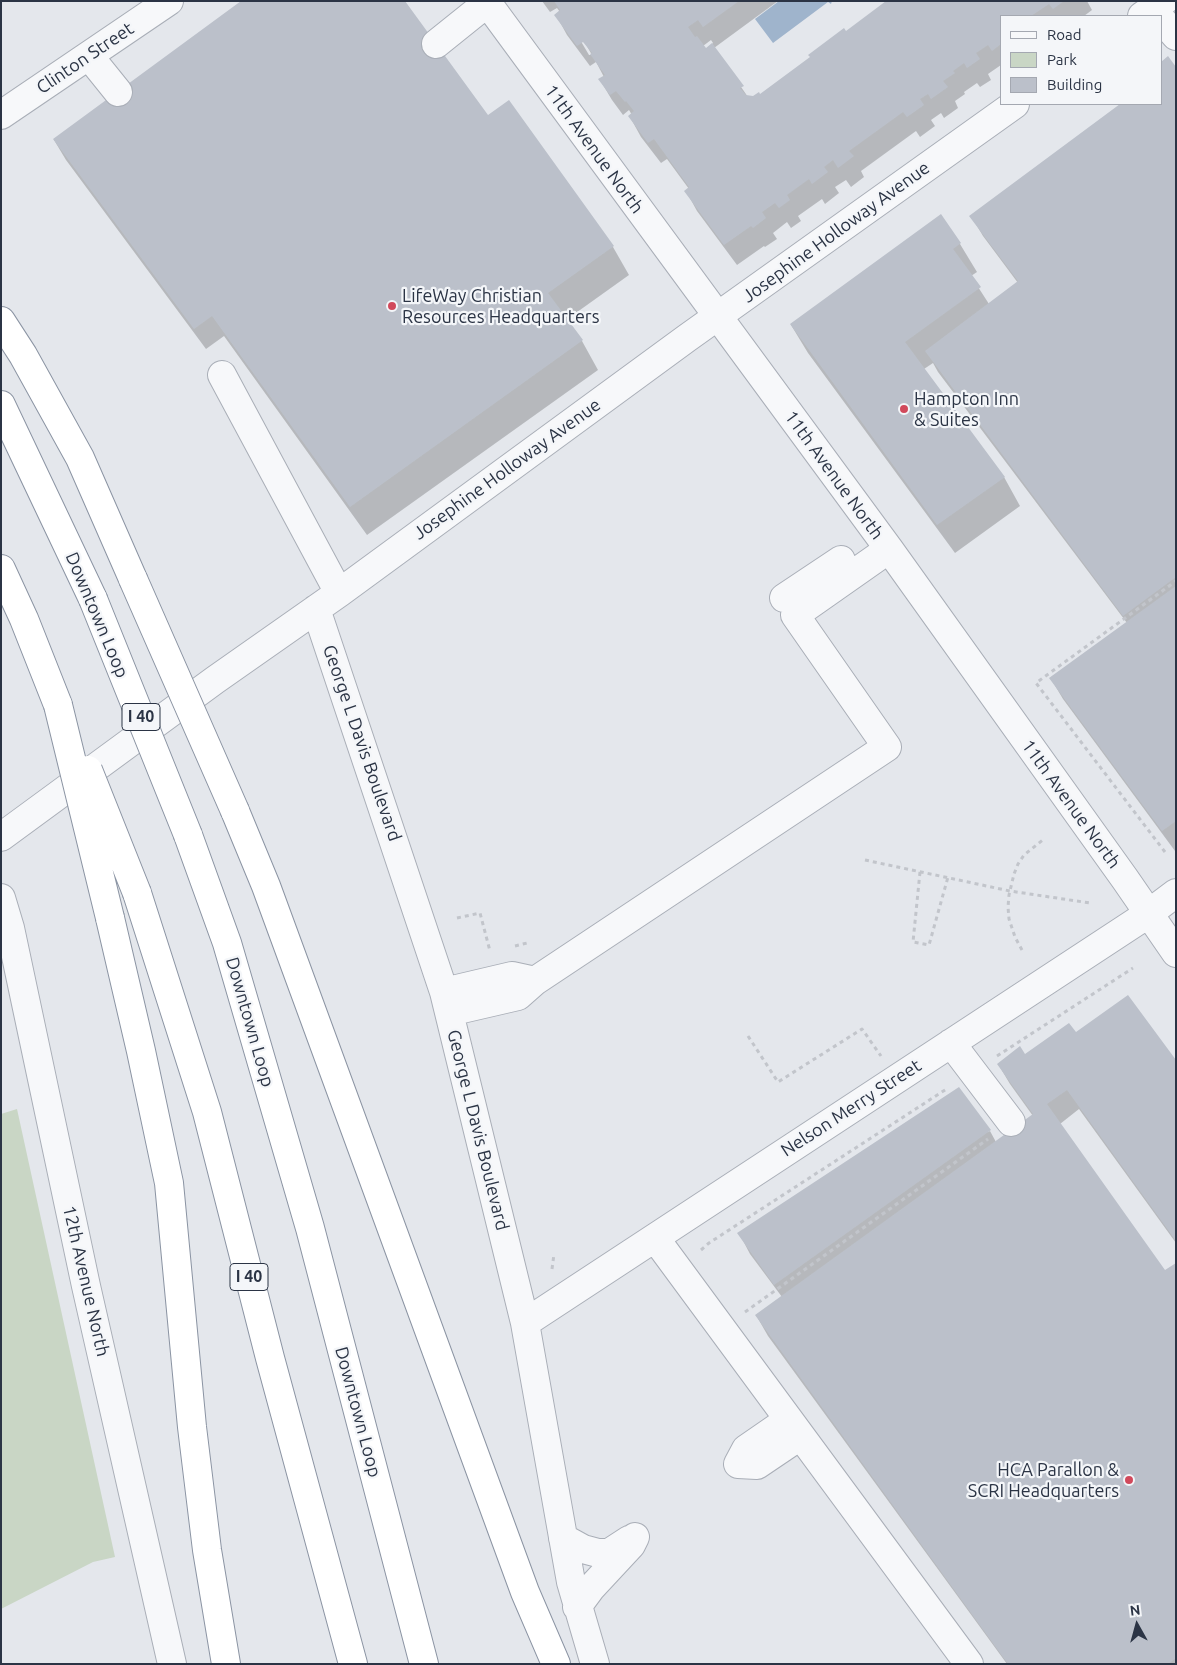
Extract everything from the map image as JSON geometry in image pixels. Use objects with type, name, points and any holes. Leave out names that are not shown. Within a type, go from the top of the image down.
[{"type":"highway","points":[[1,321],[23,354],[80,458],[266,886],[525,1592],[556,1664]]},
{"type":"highway","name":"Downtown Loop","points":[[1,405],[93,599],[188,835],[227,943],[310,1228],[424,1664]]},
{"type":"highway","name":"I 40","points":[[1,569],[24,619],[58,705],[94,782],[137,892],[207,1112],[270,1358],[353,1664]]},
{"type":"highway","points":[[58,705],[142,1051],[168,1183],[194,1446],[207,1550],[226,1664]]},
{"type":"street","name":"Clinton Street","points":[[1,115],[169,1]]},
{"type":"street","points":[[436,44],[487,2]]},
{"type":"street","name":"11th Avenue North","points":[[487,2],[883,542],[1176,953]]},
{"type":"street","points":[[1162,19],[1176,36]]},
{"type":"street","points":[[88,56],[118,92]]},
{"type":"street","name":"Josephine Holloway Avenue","points":[[1,837],[717,317],[1014,105]]},
{"type":"street","points":[[222,375],[339,592]]},
{"type":"street","points":[[447,1002],[518,996],[535,980],[887,747],[790,607],[883,542]]},
{"type":"street","name":"George L Davis Boulevard","points":[[316,609],[447,1002],[526,1323],[570,1582],[595,1664]]},
{"type":"street","name":"Nelson Merry Street","points":[[526,1323],[1148,914],[1176,893]]},
{"type":"street","name":"12th Avenue North","points":[[1,898],[10,928],[86,1286],[172,1664]]},
{"type":"street","points":[[951,1042],[1011,1122]]},
{"type":"street","points":[[655,1238],[969,1664]]},
{"type":"street","points":[[563,1538],[583,1549],[609,1553],[635,1537],[577,1607]]},
{"type":"path","points":[[1165,852],[1036,683],[1176,581]]},
{"type":"path","points":[[1022,950],[1009,919],[1010,890],[1018,864],[1024,855],[1044,839]]},
{"type":"path","points":[[865,860],[1010,890],[1090,903]]},
{"type":"path","points":[[920,872],[913,942],[929,945],[948,877]]},
{"type":"path","points":[[457,918],[480,913],[489,952],[498,949]]},
{"type":"path","points":[[508,947],[527,943]]},
{"type":"path","points":[[697,1253],[1133,968]]},
{"type":"path","points":[[748,1036],[778,1082],[862,1029],[916,1109]]},
{"type":"path","points":[[742,1314],[1011,1122]]},
{"type":"green space","points":[[17,1109],[115,1557],[93,1562],[1,1609],[1,1114]]},
{"type":"water","points":[[779,1],[832,1],[831,4],[828,2],[773,43],[755,19]]},
{"type":"building","points":[[241,1],[405,1],[488,115],[509,100],[614,246],[548,293],[583,340],[350,507],[212,316],[194,329],[53,139]]},
{"type":"building","points":[[554,1],[739,1],[703,27],[698,20],[688,27],[706,48],[712,43],[744,86],[740,88],[746,95],[753,96],[759,92],[760,94],[810,57],[808,55],[844,28],[846,31],[886,1],[1064,1],[1053,9],[1049,4],[1032,15],[1000,15],[1000,45],[992,51],[988,45],[976,53],[980,59],[967,68],[964,63],[953,71],[955,73],[943,81],[948,87],[931,99],[928,94],[920,99],[924,105],[907,117],[903,112],[849,151],[854,156],[838,168],[833,160],[824,167],[828,172],[812,184],[809,179],[787,195],[790,200],[779,208],[775,203],[762,212],[766,218],[724,245],[684,191],[689,187],[654,139],[648,143],[628,116],[634,111],[616,91],[610,95],[598,79],[605,75],[583,42],[577,46],[554,15],[560,10]]},
{"type":"building","points":[[1168,56],[1176,67],[1176,577],[1123,616],[925,351],[1018,281],[969,216],[1119,105],[1162,105],[1162,61]]},
{"type":"building","name":"Hampton Inn & Suites","points":[[941,214],[961,243],[953,249],[981,287],[905,342],[1005,477],[937,525],[790,324]]},
{"type":"building","points":[[1176,586],[1176,821],[1162,831],[1049,678]]},
{"type":"building","points":[[1128,995],[1176,1060],[1176,1241],[1067,1090],[1047,1104],[1165,1270],[1176,1263],[1176,1658],[1168,1664],[1008,1664],[755,1315],[1033,1114],[997,1064],[1020,1046],[1025,1054],[1069,1023],[1076,1032]]},
{"type":"building","points":[[959,1087],[991,1130],[774,1285],[737,1233]]},
{"type":"place","name":"LifeWay Christian Resources Headquarters","points":[[392,306]]},
{"type":"place","name":"Hampton Inn & Suites","points":[[904,409]]},
{"type":"place","name":"HCA Parallon & SCRI Headquarters","points":[[1129,1480]]}]
